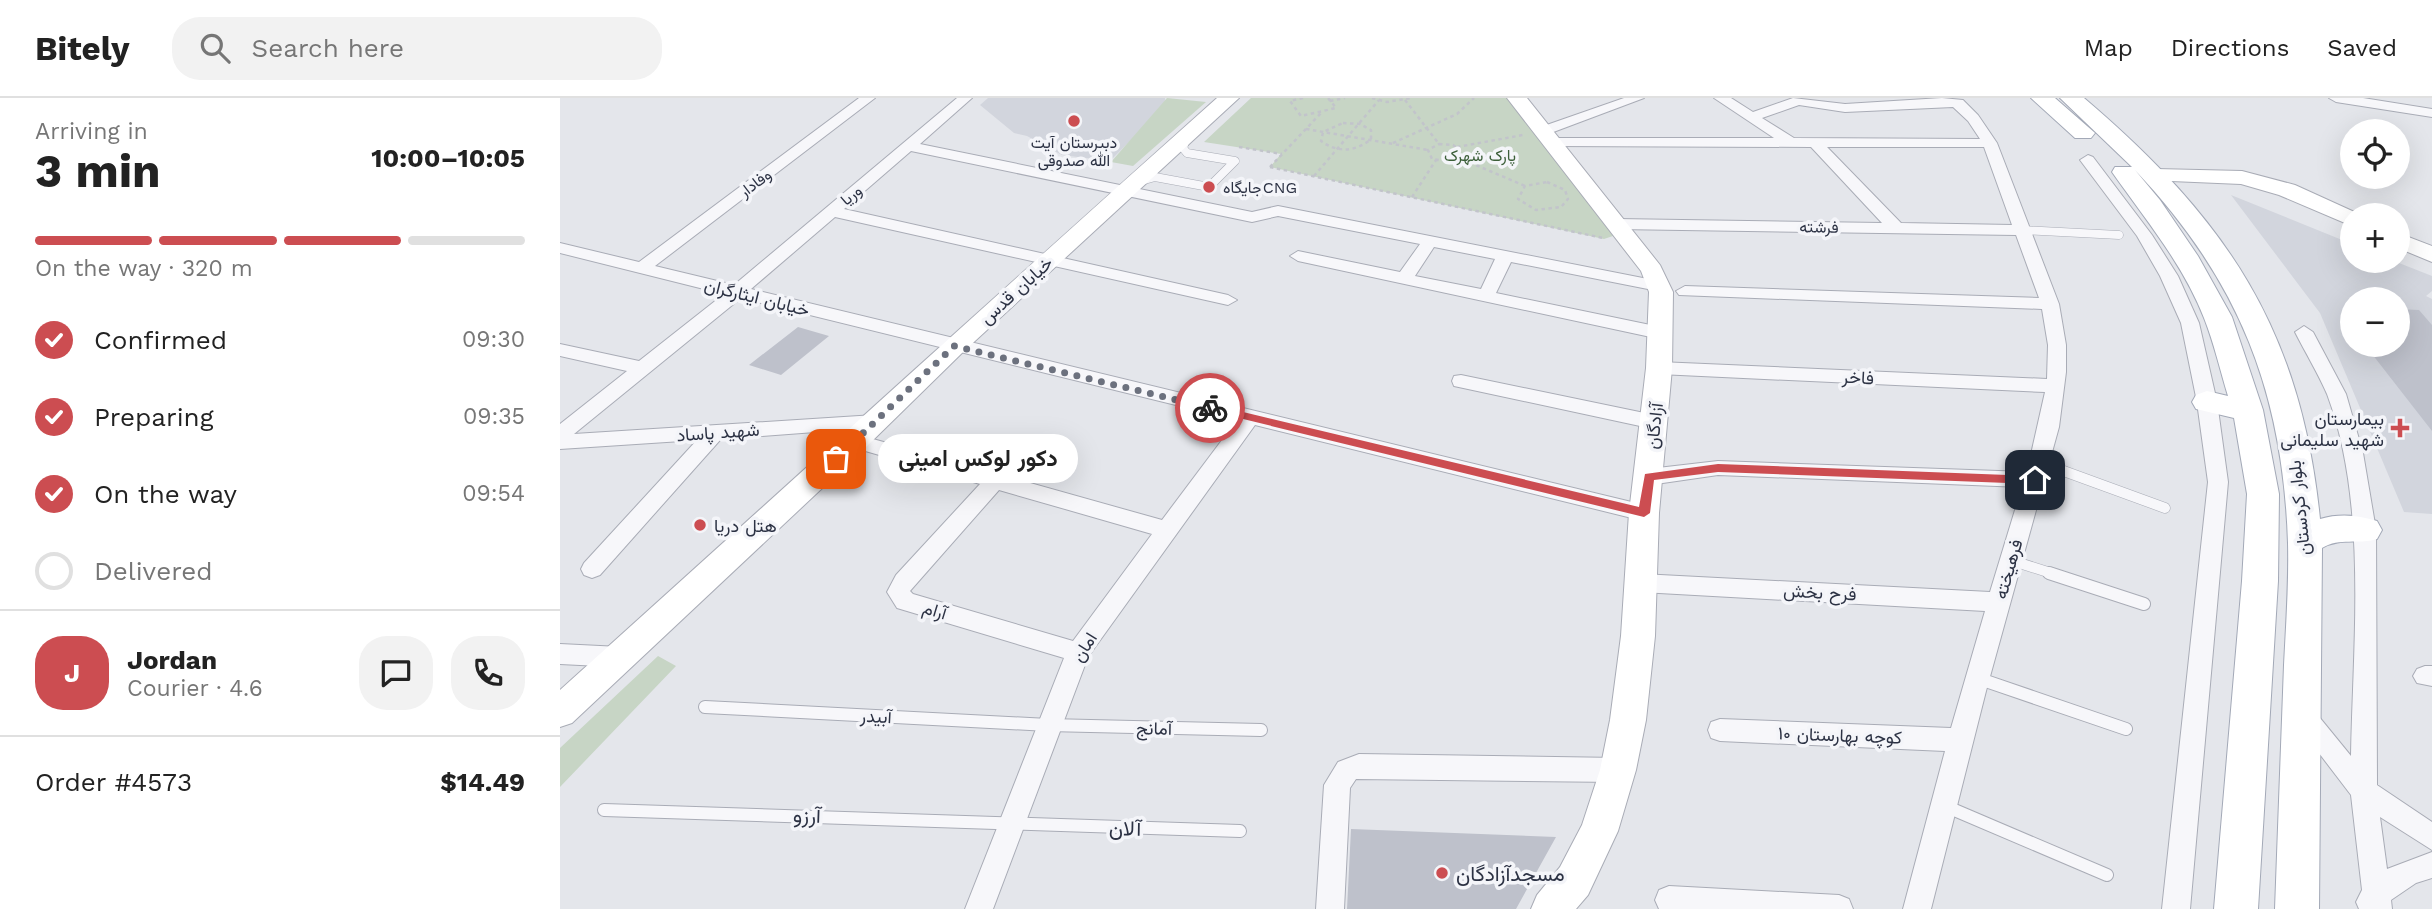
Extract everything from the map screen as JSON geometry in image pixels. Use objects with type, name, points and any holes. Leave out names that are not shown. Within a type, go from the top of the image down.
[{"type":"main road","name":"بلوار کردستان","points":[[2042,98],[2117,164],[2165,225],[2218,317],[2248,410],[2263,494],[2260,581],[2236,909]]},
{"type":"main road","name":"بلوار کردستان","points":[[2071,98],[2155,175],[2182,205],[2221,258],[2253,318],[2275,368],[2291,426],[2305,542],[2297,909]]},
{"type":"main road","points":[[2207,402],[2248,410]]},
{"type":"main road","points":[[2305,542],[2332,528],[2365,530]]},
{"type":"street","name":"وفادار","points":[[642,268],[868,98]]},
{"type":"street","name":"وریا","points":[[560,435],[737,292],[965,98]]},
{"type":"street","name":"خیابان قدس","points":[[560,712],[954,346],[1229,98]]},
{"type":"street","name":"آزادگان","points":[[1517,98],[1610,231],[1672,289],[1660,333],[1628,720],[1618,770],[1599,831],[1574,881],[1551,909]]},
{"type":"street","points":[[1543,135],[1637,98]]},
{"type":"street","points":[[1721,98],[1793,144]]},
{"type":"street","points":[[2336,98],[2432,113]]},
{"type":"street","points":[[1752,117],[1798,101],[1844,108],[1954,101]]},
{"type":"street","name":"فرهیخته","points":[[1917,909],[1959,740],[2037,471],[2056,386],[2057,344],[2041,274],[2021,230],[1990,143],[1975,117],[1954,101]]},
{"type":"street","points":[[1543,135],[1793,144],[1990,143]]},
{"type":"street","points":[[1816,144],[1896,229]]},
{"type":"street","points":[[908,146],[1129,188],[1252,217],[1278,211],[1672,289],[2050,304]]},
{"type":"street","points":[[2088,160],[2144,234],[2169,276],[2190,323],[2207,402],[2218,482],[2176,909]]},
{"type":"street","points":[[2155,175],[2242,178],[2287,190],[2340,214]]},
{"type":"street","points":[[831,211],[1228,300]]},
{"type":"street","name":"فرشته","points":[[1610,231],[2021,230]]},
{"type":"street","points":[[1405,278],[1430,241]]},
{"type":"street","points":[[2410,245],[2432,255]]},
{"type":"street","name":"خیابان ایثارگران","points":[[562,250],[1644,513]]},
{"type":"street","points":[[1298,256],[1660,333]]},
{"type":"street","points":[[1486,296],[1506,256]]},
{"type":"street","points":[[2304,332],[2336,394],[2353,453],[2365,530],[2364,792],[2373,903]]},
{"type":"street","points":[[560,350],[641,368]]},
{"type":"street","name":"فاخر","points":[[1659,368],[2056,386]]},
{"type":"street","points":[[1461,381],[1654,422]]},
{"type":"street","name":"امان","points":[[979,909],[1077,652],[1250,417]]},
{"type":"street","name":"شهید پاساد","points":[[560,442],[716,432],[865,431],[996,480],[1167,530]]},
{"type":"street","points":[[592,569],[716,432]]},
{"type":"street","points":[[1649,477],[1718,468],[2037,471]]},
{"type":"street","name":"آرام","points":[[996,480],[904,581],[898,592],[905,601],[1077,652]]},
{"type":"street","name":"فرح بخش","points":[[1641,583],[1998,602]]},
{"type":"street","points":[[560,654],[620,657]]},
{"type":"street","points":[[2302,715],[2364,792],[2432,837]]},
{"type":"street","name":"کوچه بهارستان ۱۰","points":[[1720,730],[1959,740]]},
{"type":"street","points":[[1330,909],[1337,785],[1347,770],[1359,766],[1618,770]]},
{"type":"street","points":[[2373,903],[2414,869],[2432,864]]},
{"type":"street","points":[[1669,900],[1839,909]]},
{"type":"lane","points":[[1129,188],[1155,177],[1209,187],[1236,161],[1187,153],[1182,148],[1186,136]]},
{"type":"lane","points":[[2021,230],[2119,235]]},
{"type":"lane","points":[[2037,471],[2165,508]]},
{"type":"lane","points":[[2010,560],[2144,604]]},
{"type":"lane","points":[[1977,678],[2126,729]]},
{"type":"lane","name":"آبیدر","points":[[705,707],[1048,725]]},
{"type":"lane","name":"آمانج","points":[[1048,725],[1261,730]]},
{"type":"lane","points":[[1943,805],[2107,875]]},
{"type":"lane","name":"آرزو","points":[[604,810],[863,817],[1010,825]]},
{"type":"lane","name":"آلان","points":[[1010,825],[1240,831]]},
{"type":"path","points":[[1303,98],[1290,101],[1301,116],[1336,108],[1329,99]]},
{"type":"path","points":[[1329,99],[1345,98]]},
{"type":"path","points":[[1372,98],[1411,98]]},
{"type":"path","points":[[1393,143],[1425,127],[1447,120],[1465,109],[1474,98]]},
{"type":"path","points":[[1314,176],[1379,100]]},
{"type":"path","points":[[1405,100],[1439,144]]},
{"type":"path","points":[[1323,111],[1270,167],[1412,197],[1610,231]]},
{"type":"path","points":[[1322,132],[1343,123],[1360,124],[1371,130],[1371,139]]},
{"type":"path","points":[[1307,129],[1428,150],[1439,144],[1457,147],[1543,135]]},
{"type":"path","points":[[1322,132],[1321,141],[1338,149],[1354,149],[1371,139]]},
{"type":"path","points":[[1230,146],[1282,154]]},
{"type":"path","points":[[1457,147],[1460,152],[1457,158]]},
{"type":"path","points":[[1428,150],[1429,156],[1436,160],[1457,158],[1525,186],[1539,182],[1554,184],[1565,190],[1568,199],[1561,207],[1536,210],[1518,200],[1520,190],[1525,186]]},
{"type":"path","points":[[1412,197],[1436,160]]},
{"type":"shaded area","name":"دبیرستان آیت الله صدوقی","points":[[988,98],[1165,100],[1162,109],[1110,161],[1062,155],[1027,136],[1014,133],[980,105]]},
{"type":"shaded area","name":"بیمارستان شهید سلیمانی","points":[[2231,195],[2340,239],[2340,273],[2410,273],[2410,267],[2432,276],[2432,291],[2426,296],[2432,299],[2432,514],[2404,512],[2320,313]]},
{"type":"green space","points":[[1167,98],[1206,102],[1133,166],[1111,162]]},
{"type":"green space","name":"پارک شهرک","points":[[1251,98],[1507,98],[1616,235],[1604,239],[1270,167],[1281,154],[1204,142]]},
{"type":"green space","points":[[658,656],[676,666],[560,787],[560,748]]},
{"type":"building","points":[[2410,310],[2419,310],[2432,325],[2432,431],[2374,357],[2410,357]]},
{"type":"building","points":[[798,327],[829,336],[781,375],[749,365]]},
{"type":"building","name":"مسجدآزادگان","points":[[1351,829],[1556,837],[1516,909],[1347,909]]},
{"type":"way so far","points":[[836,459],[954,346],[1210,408]]},
{"type":"place","name":"دبیرستان آیت الله صدوقی","points":[[1074,121]]},
{"type":"place","name":"جایگاهCNG","points":[[1209,187]]},
{"type":"place","name":"بیمارستان شهید سلیمانی","points":[[2400,428]]},
{"type":"place","name":"دکور لوکس امینی","points":[[836,459]]},
{"type":"place","name":"هتل دریا","points":[[700,525]]},
{"type":"place","name":"مسجدآزادگان","points":[[1442,873]]},
{"type":"route","points":[[1210,408],[1644,513],[1649,477],[1718,468],[2035,480]]}]
